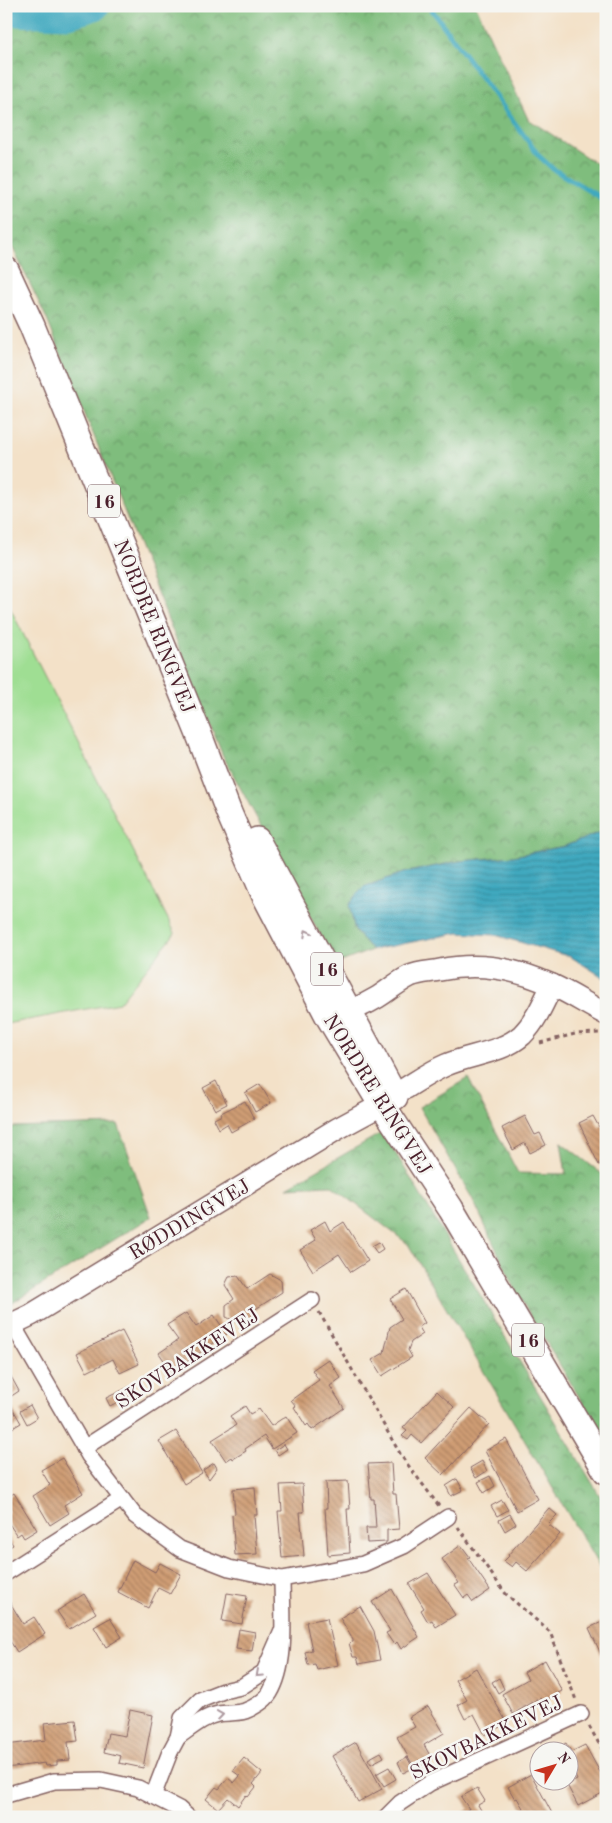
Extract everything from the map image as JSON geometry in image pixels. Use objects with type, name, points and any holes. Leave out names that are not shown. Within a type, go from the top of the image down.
[{"type":"main road","name":"NORDRE RINGVEJ","points":[[6,270],[32,326],[198,732],[340,1009],[390,1086],[451,1209],[606,1471]]},
{"type":"street","points":[[340,1009],[378,996],[413,975],[453,967],[482,966],[517,972],[552,985],[606,1014]]},
{"type":"street","points":[[406,1088],[447,1064],[502,1047],[517,1038],[536,1017],[552,985]]},
{"type":"street","name":"RØDDINGVEJ","points":[[11,1324],[31,1315],[337,1129],[372,1110]]},
{"type":"street","name":"SKOVBAKKEVEJ","points":[[84,1448],[312,1300]]},
{"type":"street","points":[[11,1324],[84,1448],[122,1499],[135,1516],[180,1549],[229,1568],[282,1579],[363,1564],[404,1546],[448,1517]]},
{"type":"street","points":[[6,1572],[122,1499]]},
{"type":"street","points":[[178,1737],[203,1719],[219,1714],[245,1711],[258,1704],[269,1694],[276,1680],[282,1653],[282,1579]]},
{"type":"street","points":[[154,1796],[170,1752],[178,1737],[182,1718],[200,1700],[223,1691],[241,1687],[264,1672],[282,1632]]},
{"type":"street","name":"SKOVBAKKEVEJ","points":[[386,1817],[400,1803],[430,1783],[581,1714]]},
{"type":"street","points":[[6,1795],[54,1780],[101,1780],[138,1788],[179,1810],[188,1817]]},
{"type":"green space","points":[[6,6],[476,6],[528,119],[606,170],[606,830],[565,846],[513,856],[460,861],[403,873],[363,887],[355,931],[372,950],[336,964],[223,756],[46,317],[6,234]]},
{"type":"green space","points":[[6,600],[175,933],[119,1003],[6,1024]]},
{"type":"green space","points":[[468,1078],[518,1173],[566,1174],[561,1142],[606,1177],[606,1442],[517,1293],[472,1198],[419,1107]]},
{"type":"green space","points":[[118,1124],[151,1217],[6,1307],[6,1129],[10,1127]]},
{"type":"green space","points":[[383,1132],[606,1506],[606,1578],[408,1244],[331,1185],[287,1187]]},
{"type":"water","points":[[606,830],[606,979],[571,957],[495,935],[458,933],[372,950],[355,931],[349,905],[363,887],[403,873],[460,861],[513,856],[565,846]]},
{"type":"building","points":[[216,1081],[227,1104],[215,1110],[203,1088]]},
{"type":"building","points":[[260,1084],[271,1103],[255,1112],[245,1093]]},
{"type":"building","points":[[245,1101],[254,1119],[231,1132],[227,1124],[219,1129],[214,1119],[222,1115],[221,1113]]},
{"type":"building","points":[[525,1116],[535,1135],[540,1133],[546,1145],[530,1153],[525,1143],[513,1150],[502,1128]]},
{"type":"building","points":[[593,1116],[599,1127],[606,1124],[606,1161],[599,1165],[579,1123]]},
{"type":"building","points":[[325,1221],[330,1231],[344,1222],[368,1261],[351,1272],[339,1254],[313,1271],[300,1250],[316,1240],[310,1230]]},
{"type":"building","points":[[379,1242],[383,1249],[377,1253],[372,1246]]},
{"type":"building","points":[[270,1274],[281,1280],[282,1292],[251,1312],[253,1314],[251,1319],[244,1318],[237,1322],[226,1317],[226,1305],[234,1299],[225,1285],[229,1277],[238,1276],[247,1289]]},
{"type":"building","points":[[406,1289],[425,1323],[419,1327],[423,1334],[411,1342],[408,1350],[412,1357],[382,1376],[372,1360],[384,1353],[390,1327],[402,1319],[390,1299]]},
{"type":"building","points":[[186,1313],[196,1327],[214,1315],[227,1334],[172,1372],[159,1353],[178,1340],[167,1325]]},
{"type":"building","points":[[122,1331],[139,1364],[120,1373],[113,1359],[87,1372],[77,1353]]},
{"type":"building","points":[[328,1359],[341,1378],[330,1386],[344,1408],[312,1430],[308,1424],[306,1426],[291,1400],[319,1380],[312,1370]]},
{"type":"building","points":[[9,1373],[19,1391],[7,1399],[21,1423],[6,1432],[6,1374]]},
{"type":"building","points":[[131,1386],[135,1393],[110,1406],[106,1398]]},
{"type":"building","points":[[437,1391],[454,1407],[421,1443],[412,1435],[408,1440],[402,1436],[407,1431],[403,1428]]},
{"type":"building","points":[[30,1405],[37,1418],[27,1424],[20,1411]]},
{"type":"building","points":[[245,1406],[250,1414],[259,1409],[271,1426],[286,1416],[297,1433],[272,1449],[264,1436],[245,1449],[246,1451],[226,1461],[212,1440],[236,1425],[230,1416]]},
{"type":"building","points":[[471,1408],[489,1424],[443,1475],[425,1458]]},
{"type":"building","points":[[176,1431],[202,1473],[184,1484],[159,1441]]},
{"type":"building","points":[[506,1439],[538,1499],[517,1511],[485,1451]]},
{"type":"building","points":[[284,1444],[287,1449],[278,1455],[275,1450]]},
{"type":"building","points":[[62,1458],[83,1493],[64,1505],[69,1513],[50,1525],[33,1496],[50,1485],[41,1470]]},
{"type":"building","points":[[482,1461],[487,1471],[476,1478],[470,1468]]},
{"type":"building","points":[[214,1463],[217,1468],[209,1479],[203,1470]]},
{"type":"building","points":[[391,1463],[393,1494],[396,1494],[399,1529],[387,1530],[387,1542],[367,1543],[366,1528],[376,1528],[374,1499],[371,1499],[368,1464]]},
{"type":"building","points":[[490,1476],[495,1486],[484,1493],[478,1482]]},
{"type":"building","points":[[457,1479],[463,1490],[451,1496],[446,1486]]},
{"type":"building","points":[[348,1481],[350,1509],[347,1509],[350,1553],[328,1555],[325,1508],[327,1508],[326,1482]]},
{"type":"building","points":[[302,1484],[304,1512],[300,1512],[304,1556],[282,1558],[278,1511],[282,1511],[280,1485]]},
{"type":"building","points":[[255,1487],[257,1515],[254,1515],[257,1554],[235,1555],[232,1515],[235,1514],[233,1489]]},
{"type":"building","points":[[14,1493],[37,1530],[24,1538],[21,1533],[17,1536],[6,1519],[6,1513],[8,1512],[6,1498]]},
{"type":"building","points":[[502,1500],[508,1510],[497,1516],[491,1506]]},
{"type":"building","points":[[549,1508],[557,1515],[548,1524],[560,1534],[527,1571],[516,1562],[512,1567],[504,1561]]},
{"type":"building","points":[[510,1514],[516,1524],[505,1531],[499,1520]]},
{"type":"building","points":[[6,1533],[13,1545],[6,1549]]},
{"type":"building","points":[[461,1545],[490,1590],[473,1602],[468,1595],[464,1598],[455,1585],[459,1583],[442,1559]]},
{"type":"building","points":[[133,1560],[155,1572],[160,1563],[181,1574],[170,1594],[158,1588],[148,1608],[118,1592]]},
{"type":"building","points":[[428,1573],[455,1615],[436,1627],[432,1620],[428,1622],[421,1610],[424,1608],[409,1584]]},
{"type":"building","points":[[392,1589],[419,1637],[401,1649],[397,1642],[394,1645],[386,1633],[390,1631],[372,1602]]},
{"type":"building","points":[[227,1593],[247,1596],[242,1624],[222,1621]]},
{"type":"building","points":[[84,1594],[96,1613],[69,1629],[57,1611]]},
{"type":"building","points":[[6,1596],[23,1624],[34,1617],[45,1634],[17,1652],[10,1641],[6,1644]]},
{"type":"building","points":[[360,1606],[374,1631],[380,1660],[359,1664],[357,1657],[353,1657],[349,1643],[353,1642],[353,1640],[340,1618]]},
{"type":"building","points":[[110,1618],[122,1637],[106,1647],[94,1627]]},
{"type":"building","points":[[327,1618],[338,1665],[317,1670],[315,1664],[308,1665],[305,1652],[312,1650],[306,1622]]},
{"type":"building","points":[[606,1620],[606,1665],[589,1628]]},
{"type":"building","points":[[239,1629],[255,1632],[252,1651],[236,1649]]},
{"type":"building","points":[[545,1660],[562,1691],[542,1702],[540,1698],[513,1714],[502,1694],[528,1679],[524,1672]]},
{"type":"building","points":[[476,1668],[507,1723],[485,1735],[474,1714],[465,1719],[458,1705],[467,1700],[455,1680]]},
{"type":"building","points":[[499,1678],[504,1689],[498,1693],[492,1682]]},
{"type":"building","points":[[428,1706],[444,1733],[424,1745],[432,1759],[415,1769],[397,1737],[415,1727],[409,1717]]},
{"type":"building","points":[[130,1710],[153,1715],[143,1768],[119,1763],[121,1756],[104,1752],[108,1733],[125,1736]]},
{"type":"building","points":[[75,1720],[78,1741],[68,1742],[70,1760],[57,1761],[57,1765],[46,1766],[45,1763],[6,1768],[6,1745],[46,1740],[44,1723]]},
{"type":"building","points":[[356,1742],[382,1789],[358,1802],[332,1756]]},
{"type":"building","points":[[585,1745],[606,1783],[606,1791],[578,1806],[570,1790],[580,1790],[580,1748]]},
{"type":"building","points":[[381,1752],[384,1757],[371,1764],[368,1759]]},
{"type":"building","points":[[407,1757],[413,1768],[403,1773],[398,1762]]},
{"type":"building","points":[[244,1758],[262,1773],[253,1784],[256,1787],[248,1797],[246,1795],[238,1806],[228,1798],[218,1809],[206,1799],[216,1787],[219,1789],[228,1778],[234,1783],[240,1776],[233,1771]]},
{"type":"building","points":[[389,1767],[396,1779],[384,1786],[376,1774]]},
{"type":"building","points":[[530,1775],[530,1790],[540,1790],[554,1817],[524,1817],[527,1815],[508,1787]]},
{"type":"building","points":[[477,1788],[485,1801],[478,1805],[485,1817],[461,1817],[460,1814],[469,1809],[461,1797]]},
{"type":"waterway","points":[[6,10],[13,12],[69,14],[95,6]]},
{"type":"waterway","points":[[429,6],[539,156],[553,169],[606,201]]}]
